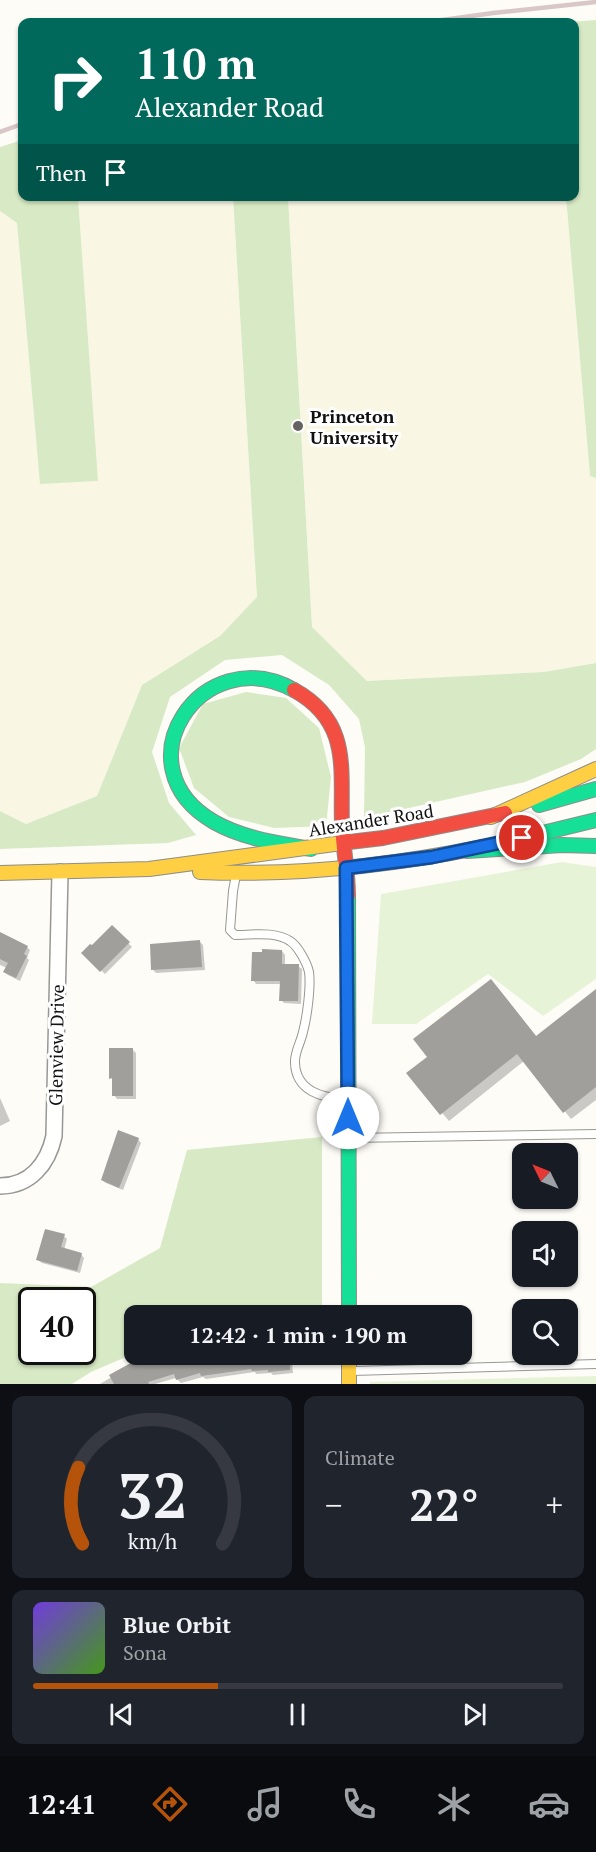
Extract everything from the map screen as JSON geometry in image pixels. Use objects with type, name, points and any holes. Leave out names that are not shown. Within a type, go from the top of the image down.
[{"type":"main road","points":[[311,849],[245,835],[222,826],[192,806],[179,791],[170,759],[172,735],[184,711],[203,694],[214,687],[252,678],[264,679],[292,689],[316,706],[331,725],[340,751],[346,868],[349,1305]]},
{"type":"main road","points":[[491,817],[596,769]]},
{"type":"main road","name":"Alexander Road","points":[[0,873],[149,869],[311,849],[395,836],[491,817],[596,789]]},
{"type":"main road","name":"Alexander Road","points":[[149,869],[237,874],[346,868],[467,851],[596,820]]},
{"type":"main road","points":[[467,851],[562,845],[596,846]]},
{"type":"street","name":"Glenview Drive","points":[[0,1186],[22,1182],[35,1174],[45,1163],[54,1136],[60,872]]},
{"type":"lane","points":[[237,874],[233,891],[230,930],[235,935],[273,935],[290,941],[300,952],[309,972],[307,1009],[294,1062],[297,1074],[308,1088],[320,1097],[347,1098]]},
{"type":"lane","points":[[348,1138],[596,1134]]},
{"type":"lane","points":[[349,1377],[596,1364]]},
{"type":"shaded area","points":[[78,201],[233,201],[257,597],[220,636],[142,685],[97,796],[26,824],[0,811],[0,211],[17,223],[40,483],[97,481]]},
{"type":"shaded area","points":[[288,201],[566,201],[590,476],[596,478],[596,663],[544,672],[367,681],[312,627]]},
{"type":"green space","points":[[596,20],[596,478],[590,476],[566,201],[579,201],[579,21]]},
{"type":"green space","points":[[18,141],[18,201],[78,201],[98,481],[40,484],[17,223],[0,211],[0,147]]},
{"type":"green space","points":[[233,201],[288,201],[312,627],[367,681],[544,672],[596,663],[596,749],[581,759],[525,782],[364,818],[365,747],[359,719],[329,685],[282,655],[225,660],[170,697],[152,752],[169,803],[196,835],[168,843],[0,849],[0,811],[26,824],[97,796],[142,685],[220,636],[257,597]]},
{"type":"green space","points":[[246,692],[286,698],[319,728],[331,777],[326,826],[274,828],[229,817],[194,788],[179,748],[203,704]]},
{"type":"green space","points":[[562,862],[596,867],[596,979],[543,1016],[488,974],[416,1024],[372,1024],[381,894]]},
{"type":"green space","points":[[322,1137],[322,1305],[124,1305],[124,1358],[91,1372],[72,1384],[0,1384],[0,1283],[91,1287],[160,1248],[187,1150]]},
{"type":"green space","points":[[596,1376],[596,1384],[370,1384],[370,1382]]},
{"type":"building","points":[[112,925],[130,942],[100,972],[81,953]]},
{"type":"building","points":[[0,932],[28,946],[24,954],[27,956],[16,978],[3,972],[8,963],[0,959]]},
{"type":"building","points":[[200,940],[202,967],[151,970],[150,944]]},
{"type":"building","points":[[262,949],[282,950],[282,964],[299,964],[298,1001],[279,1001],[280,981],[251,981],[252,952],[262,952]]},
{"type":"building","points":[[491,979],[536,1036],[596,989],[596,1087],[563,1113],[517,1054],[440,1115],[406,1073],[427,1057],[413,1039]]},
{"type":"building","points":[[109,1048],[133,1048],[133,1096],[112,1096],[112,1078],[109,1079]]},
{"type":"building","points":[[118,1130],[139,1138],[119,1188],[101,1180]]},
{"type":"building","points":[[45,1229],[65,1234],[61,1247],[82,1253],[77,1271],[36,1260]]},
{"type":"building","points":[[127,1365],[290,1365],[290,1370],[268,1372],[268,1370],[252,1371],[251,1369],[201,1376],[200,1373],[176,1380],[174,1374],[148,1382],[149,1384],[114,1384],[109,1375]]},
{"type":"railway","points":[[457,18],[596,2]]},
{"type":"railway","points":[[0,132],[18,125]]},
{"type":"traffic: fast","points":[[294,690],[260,679],[229,681],[203,695],[183,716],[172,742],[173,771],[186,798],[214,822],[237,833],[311,849]]},
{"type":"traffic: fast","points":[[539,805],[596,789]]},
{"type":"traffic: fast","points":[[518,839],[596,820]]},
{"type":"traffic: fast","points":[[467,851],[562,845],[596,846]]},
{"type":"traffic: fast","points":[[348,895],[349,1305]]},
{"type":"traffic: slow","points":[[491,817],[596,769]]},
{"type":"traffic: slow","points":[[0,873],[149,869],[349,842]]},
{"type":"traffic: slow","points":[[200,872],[236,873],[342,868],[482,847]]},
{"type":"traffic: slow","points":[[349,1365],[349,1384]]},
{"type":"traffic: jam","points":[[294,690],[313,703],[326,717],[339,749],[348,895]]},
{"type":"traffic: jam","points":[[349,842],[383,838],[505,813]]},
{"type":"place","name":"Princeton University","points":[[298,426]]},
{"type":"route","points":[[348,1118],[348,889],[346,868],[432,857],[522,838]]}]
